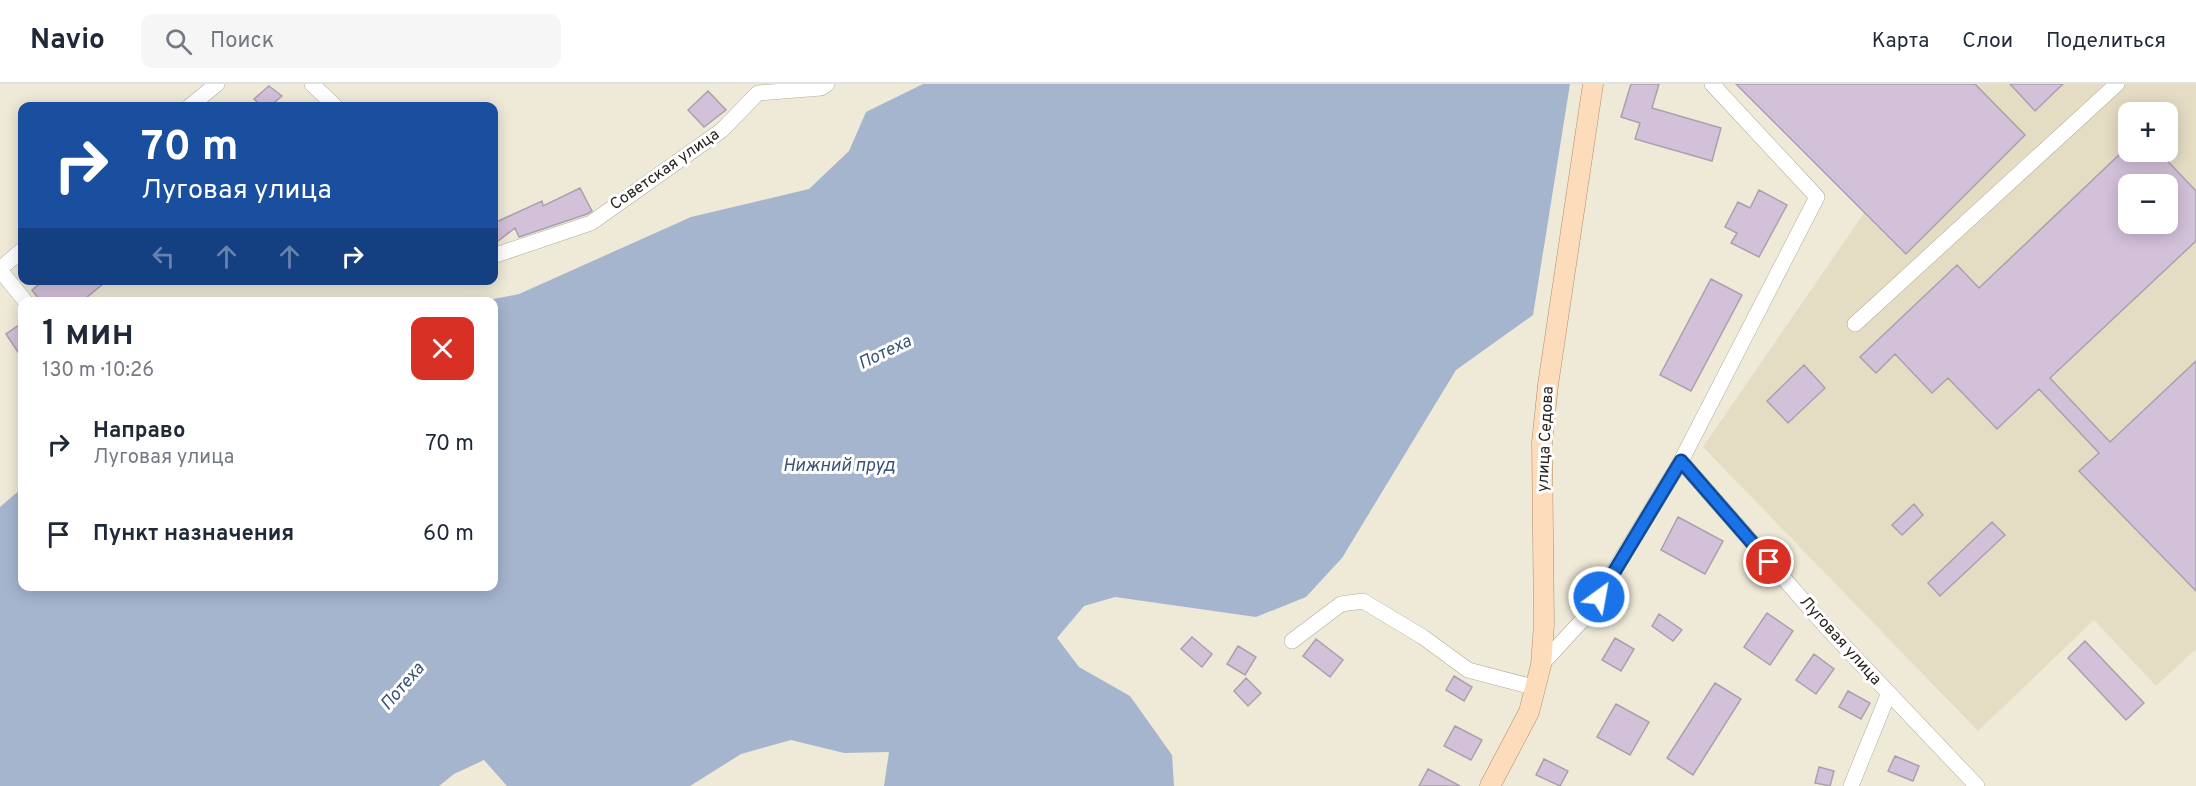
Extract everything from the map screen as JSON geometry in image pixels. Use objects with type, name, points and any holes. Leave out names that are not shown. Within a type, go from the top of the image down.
[{"type":"main road","name":"улица Седова","points":[[1490,786],[1529,712],[1541,665],[1544,624],[1542,442],[1550,373],[1593,84]]},
{"type":"street","points":[[195,102],[217,84]]},
{"type":"street","points":[[312,84],[331,102]]},
{"type":"street","name":"Советская улица","points":[[498,253],[591,223],[722,130],[753,89],[821,88],[827,84]]},
{"type":"street","points":[[1541,665],[1587,615],[1681,461],[1817,196],[1712,84]]},
{"type":"street","points":[[1855,324],[2117,84]]},
{"type":"street","points":[[18,254],[0,270],[22,297]]},
{"type":"street","name":"Луговая улица","points":[[1681,461],[1888,695],[1977,786]]},
{"type":"street","points":[[1292,640],[1341,604],[1363,601],[1423,637],[1467,670],[1537,687]]},
{"type":"street","points":[[1851,786],[1888,695]]},
{"type":"shaded area","points":[[1736,84],[2196,84],[2196,649],[2156,686],[2094,620],[1978,731],[1703,447],[1864,213]]},
{"type":"water","name":"Нижний пруд","points":[[923,84],[1570,84],[1533,315],[1456,370],[1342,558],[1306,597],[1256,617],[1115,597],[1084,606],[1057,638],[1079,667],[1130,696],[1172,755],[1174,786],[884,786],[889,752],[844,753],[791,740],[741,754],[690,786],[507,786],[484,760],[454,774],[439,786],[0,786],[0,507],[18,491],[18,591],[498,591],[498,298],[519,294],[691,217],[809,189],[849,151],[866,112]]},
{"type":"building","points":[[1631,84],[1659,84],[1652,108],[1721,128],[1712,161],[1635,139],[1640,123],[1621,117]]},
{"type":"building","points":[[1736,84],[1975,84],[2025,135],[1906,254]]},
{"type":"building","points":[[2010,84],[2063,84],[2035,111]]},
{"type":"building","points":[[269,86],[282,96],[275,102],[257,102],[254,99]]},
{"type":"building","points":[[708,91],[726,110],[704,127],[688,110]]},
{"type":"building","points":[[2118,156],[2118,162],[2168,162],[2196,191],[2196,241],[2050,378],[2110,442],[2196,361],[2196,591],[2079,471],[2099,453],[2039,389],[1997,429],[1948,378],[1932,393],[1895,354],[1876,373],[1860,357],[1957,265],[1979,288]]},
{"type":"building","points":[[580,188],[592,211],[519,237],[515,228],[498,241],[498,221],[542,201],[543,206]]},
{"type":"building","points":[[1759,190],[1787,205],[1759,257],[1731,243],[1737,233],[1725,227],[1738,202],[1750,208]]},
{"type":"building","points":[[1711,279],[1742,295],[1691,391],[1660,375]]},
{"type":"building","points":[[38,285],[102,285],[87,297],[37,297],[32,290]]},
{"type":"building","points":[[18,326],[18,352],[6,334]]},
{"type":"building","points":[[1804,365],[1825,388],[1788,423],[1767,401]]},
{"type":"building","points":[[1914,504],[1923,515],[1902,535],[1892,525]]},
{"type":"building","points":[[1678,517],[1723,541],[1705,574],[1661,550]]},
{"type":"building","points":[[1992,522],[2005,535],[1940,596],[1928,583]]},
{"type":"building","points":[[1767,613],[1793,631],[1770,665],[1744,647]]},
{"type":"building","points":[[1659,614],[1682,630],[1673,641],[1652,626]]},
{"type":"building","points":[[1192,637],[1212,654],[1202,667],[1181,649]]},
{"type":"building","points":[[1615,638],[1634,649],[1621,671],[1602,660]]},
{"type":"building","points":[[1316,639],[1343,660],[1330,677],[1303,656]]},
{"type":"building","points":[[2085,641],[2144,703],[2126,720],[2068,658]]},
{"type":"building","points":[[1238,646],[1256,657],[1245,675],[1227,664]]},
{"type":"building","points":[[1814,654],[1834,669],[1816,694],[1796,680]]},
{"type":"building","points":[[1454,676],[1472,687],[1464,701],[1446,690]]},
{"type":"building","points":[[1246,678],[1261,693],[1248,706],[1234,691]]},
{"type":"building","points":[[1715,683],[1741,699],[1693,775],[1667,758]]},
{"type":"building","points":[[1848,691],[1870,703],[1861,719],[1839,707]]},
{"type":"building","points":[[1616,704],[1649,722],[1630,755],[1597,737]]},
{"type":"building","points":[[1455,726],[1482,740],[1471,760],[1444,746]]},
{"type":"building","points":[[1895,756],[1919,766],[1913,781],[1888,771]]},
{"type":"building","points":[[1544,759],[1568,771],[1560,786],[1536,775]]},
{"type":"building","points":[[1819,767],[1834,771],[1830,786],[1815,783]]},
{"type":"building","points":[[1428,769],[1460,786],[1419,786]]},
{"type":"route","points":[[1599,597],[1681,461],[1769,562]]},
{"type":"water label","name":"Потеха","points":[[885,353]]},
{"type":"water label","name":"Потеха","points":[[403,687]]}]
